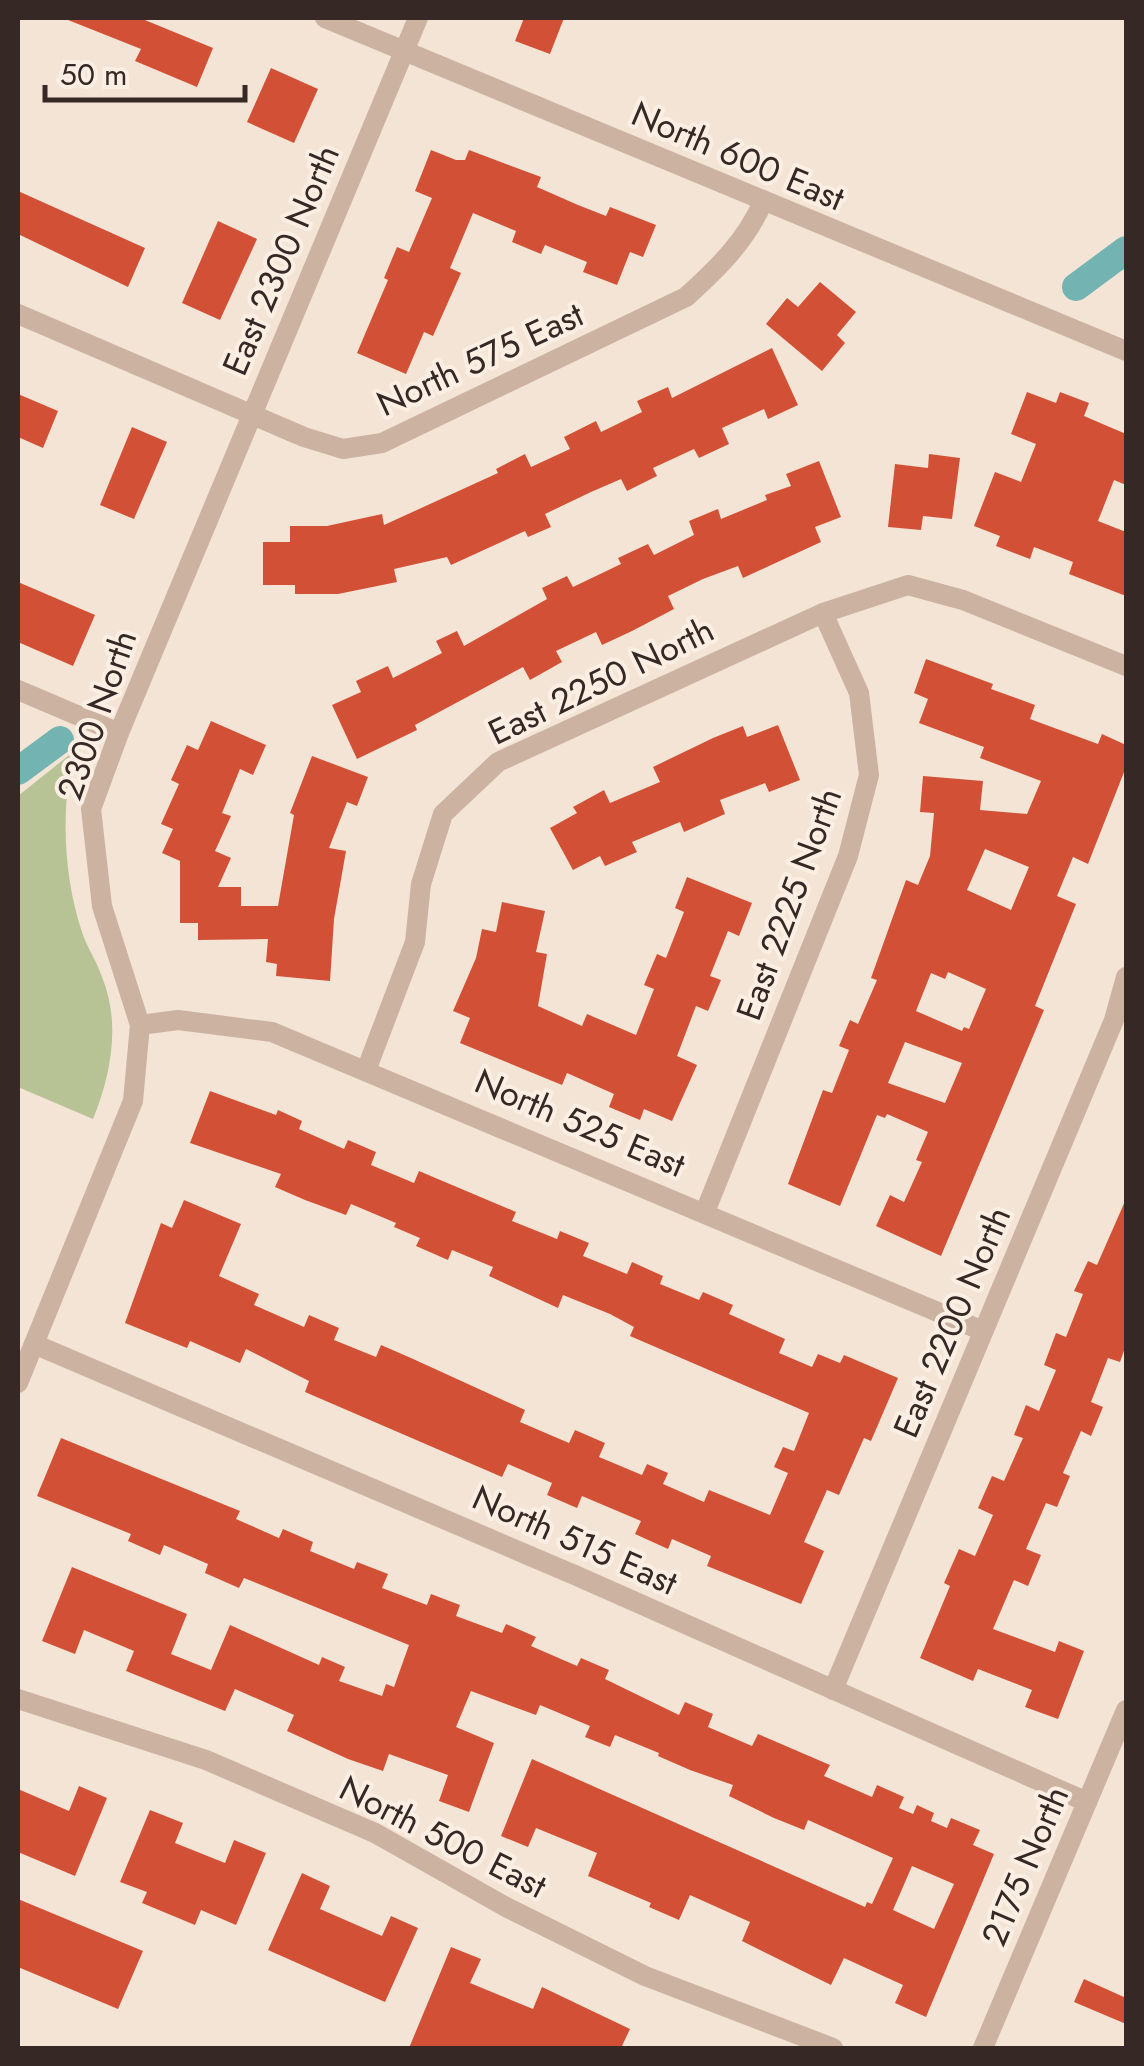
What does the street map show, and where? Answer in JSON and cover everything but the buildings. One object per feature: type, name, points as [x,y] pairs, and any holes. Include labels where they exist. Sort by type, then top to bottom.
[{"type":"street","name":"North 600 East","points":[[325,18],[1126,351]]},
{"type":"street","name":"East 2300 North","points":[[251,417],[418,18]]},
{"type":"street","name":"North 575 East","points":[[18,314],[251,417],[344,449],[382,443],[686,297],[725,262],[752,226],[763,202]]},
{"type":"street","name":"2300 North","points":[[18,1383],[133,1101],[140,1024],[102,906],[91,810],[119,733],[251,417]]},
{"type":"street","points":[[823,613],[908,585],[963,600],[1126,666]]},
{"type":"street","name":"East 2250 North","points":[[367,1068],[415,942],[421,884],[443,814],[498,762],[823,613]]},
{"type":"street","name":"East 2225 North","points":[[705,1212],[848,856],[869,775],[858,692],[823,613]]},
{"type":"street","points":[[18,690],[119,733]]},
{"type":"street","name":"East 2200 North","points":[[833,1690],[1114,1020],[1126,977]]},
{"type":"street","name":"North 525 East","points":[[140,1024],[178,1020],[272,1032],[367,1068],[982,1332]]},
{"type":"street","name":"North 515 East","points":[[34,1344],[1087,1802]]},
{"type":"street","name":"North 500 East","points":[[18,1699],[240,1774],[375,1833],[506,1907],[645,1976],[833,2048]]},
{"type":"street","name":"2175 North","points":[[983,2048],[1126,1710]]},
{"type":"green space","points":[[73,752],[66,820],[71,890],[111,1012],[109,1067],[93,1119],[18,1087],[18,796]]},
{"type":"waterway","points":[[1076,287],[1126,250]]},
{"type":"waterway","points":[[18,771],[60,740]]}]
